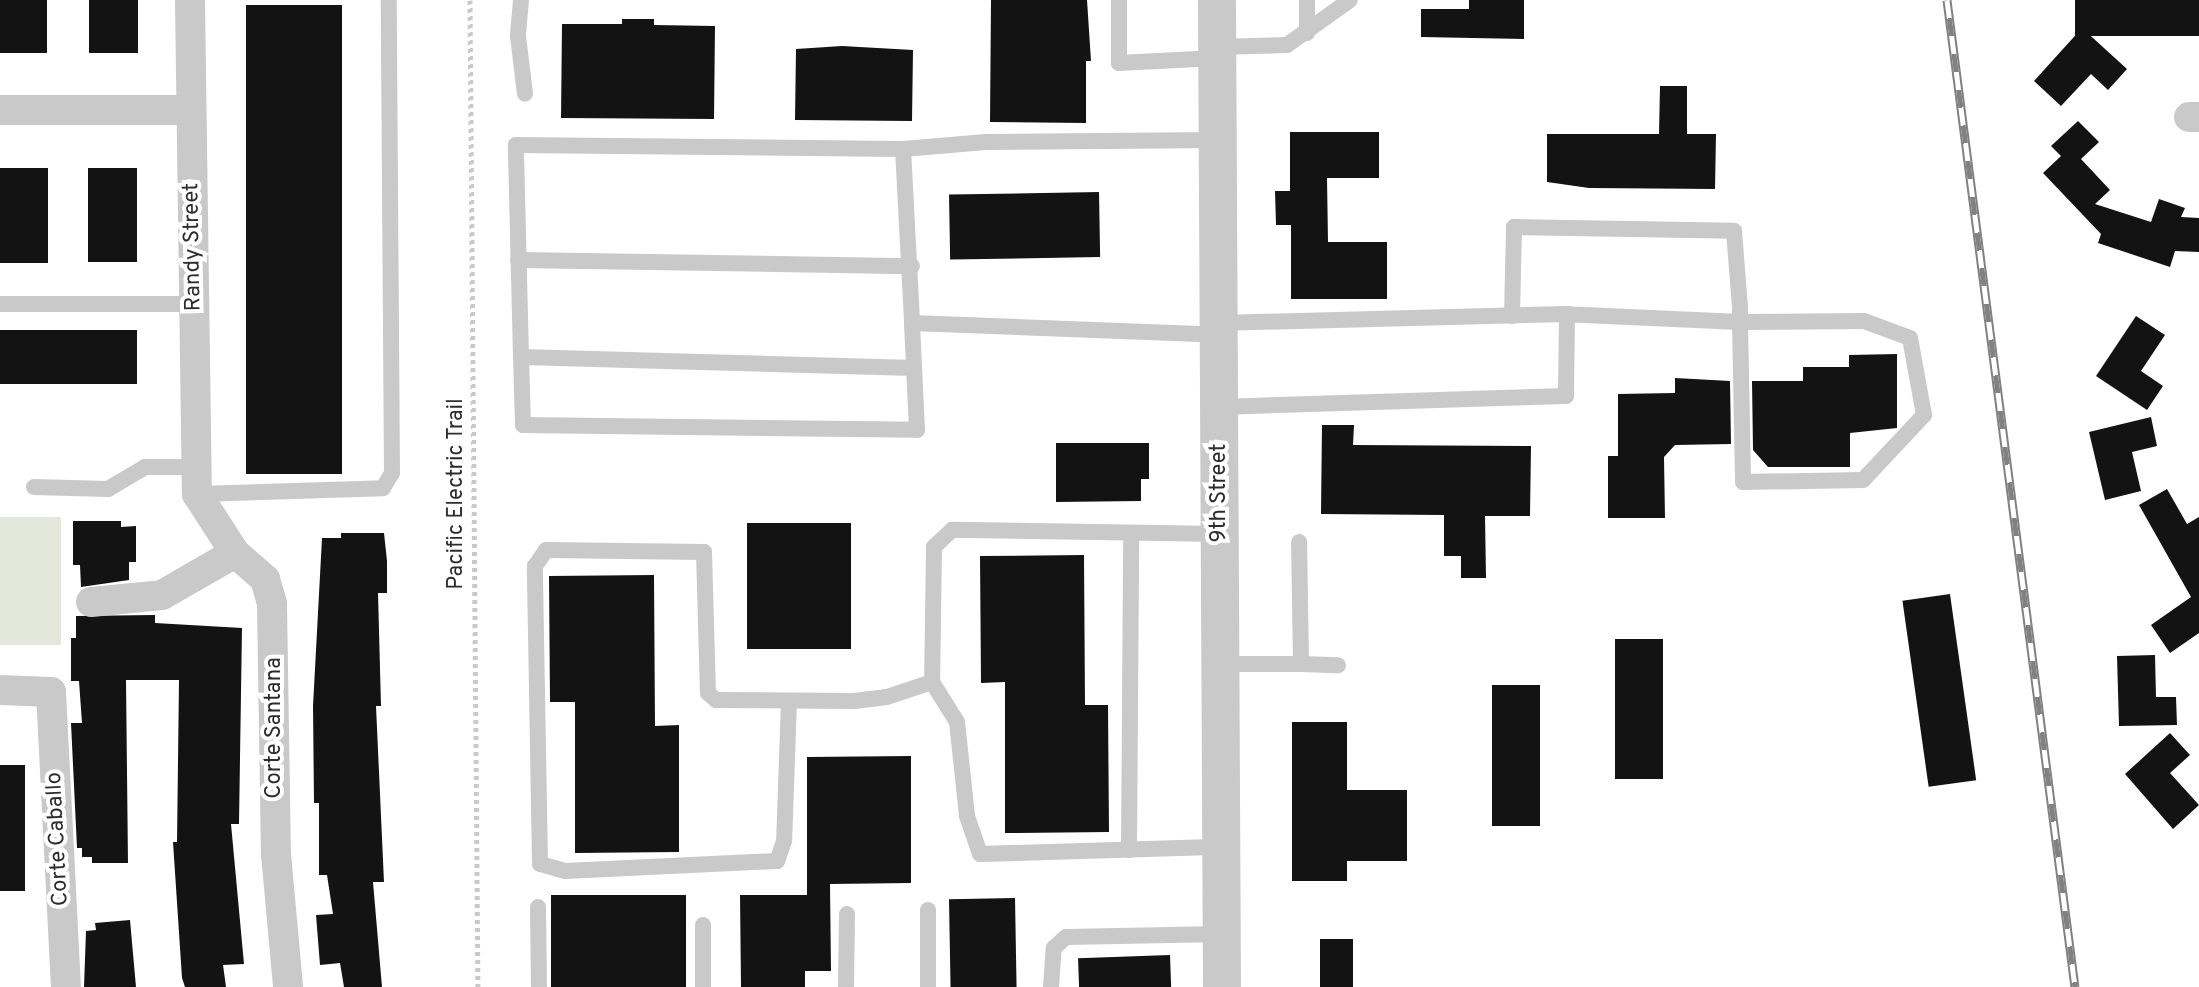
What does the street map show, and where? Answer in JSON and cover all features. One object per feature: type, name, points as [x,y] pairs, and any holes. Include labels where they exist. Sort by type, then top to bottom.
[{"type":"street","name":"Randy Street","points":[[190,0],[193,304],[201,493]]},
{"type":"street","name":"9th Street","points":[[1217,0],[1222,987]]},
{"type":"street","points":[[0,110],[191,110]]},
{"type":"street","name":"Corte Santana","points":[[201,493],[235,553],[265,579],[272,604],[276,854],[288,987]]},
{"type":"street","points":[[91,602],[162,595],[235,553]]},
{"type":"street","name":"Corte Caballo","points":[[0,690],[51,692],[66,987]]},
{"type":"lane","points":[[34,487],[108,489],[145,467],[201,493],[383,488],[392,473],[389,0]]},
{"type":"lane","points":[[521,0],[518,36],[525,94]]},
{"type":"lane","points":[[1119,0],[1119,63],[1287,45],[1350,0]]},
{"type":"lane","points":[[1307,0],[1307,33]]},
{"type":"lane","points":[[903,149],[912,266],[917,430],[523,425],[516,145],[903,149],[986,142],[1218,140]]},
{"type":"lane","points":[[912,323],[1095,333],[1567,314],[1740,322],[1864,321],[1910,338],[1924,415],[1863,480],[1743,482],[1740,322],[1734,231],[1514,227],[1512,316]]},
{"type":"lane","points":[[518,260],[912,266]]},
{"type":"lane","points":[[0,304],[193,304]]},
{"type":"lane","points":[[1219,407],[1566,396],[1567,314]]},
{"type":"lane","points":[[521,357],[914,368]]},
{"type":"lane","points":[[1220,534],[952,530],[940,538],[934,547],[932,682],[957,722],[969,825],[980,854],[1221,847]]},
{"type":"lane","points":[[1129,850],[1131,533]]},
{"type":"lane","points":[[1299,542],[1301,664]]},
{"type":"lane","points":[[789,701],[784,841],[777,861],[565,871],[540,864],[535,566],[546,550],[704,552],[708,693],[716,700],[887,697],[932,682]]},
{"type":"lane","points":[[1220,664],[1338,665]]},
{"type":"lane","points":[[538,907],[539,987]]},
{"type":"lane","points":[[928,910],[928,987]]},
{"type":"lane","points":[[846,987],[847,914]]},
{"type":"lane","points":[[703,925],[703,987]]},
{"type":"lane","points":[[1051,987],[1054,948],[1066,937],[1222,934]]},
{"type":"path","name":"Pacific Electric Trail","points":[[470,0],[478,987]]},
{"type":"shaded area","points":[[0,517],[61,517],[61,645],[0,645]]},
{"type":"building","points":[[0,0],[47,0],[47,53],[0,53]]},
{"type":"building","points":[[89,0],[138,0],[138,53],[89,53]]},
{"type":"building","points":[[991,0],[1087,0],[1091,61],[1086,61],[1086,123],[990,122]]},
{"type":"building","points":[[1469,0],[1524,0],[1524,39],[1421,37],[1421,9],[1469,9]]},
{"type":"building","points":[[2075,0],[2199,0],[2199,36],[2075,36]]},
{"type":"building","points":[[246,5],[342,5],[342,474],[246,474]]},
{"type":"building","points":[[622,19],[654,19],[654,25],[715,26],[714,119],[561,118],[562,24],[622,24]]},
{"type":"building","points":[[2082,28],[2127,69],[2108,90],[2091,74],[2061,106],[2034,81]]},
{"type":"building","points":[[842,46],[913,50],[912,121],[795,120],[796,49]]},
{"type":"building","points":[[1660,86],[1687,86],[1687,134],[1716,134],[1715,189],[1589,188],[1547,182],[1547,134],[1659,134]]},
{"type":"building","points":[[2078,121],[2099,142],[2081,159],[2110,190],[2095,204],[2151,222],[2159,199],[2185,208],[2181,217],[2199,218],[2199,252],[2175,251],[2170,267],[2098,243],[2101,234],[2043,173],[2061,156],[2051,146]]},
{"type":"building","points":[[1290,132],[1379,132],[1379,178],[1327,178],[1328,242],[1387,242],[1387,299],[1291,299],[1291,225],[1276,225],[1275,191],[1290,191]]},
{"type":"building","points":[[0,168],[48,168],[48,263],[0,263]]},
{"type":"building","points":[[88,168],[137,168],[137,262],[88,262]]},
{"type":"building","points":[[1099,192],[1100,257],[950,260],[949,195]]},
{"type":"building","points":[[2136,316],[2165,335],[2141,371],[2163,386],[2147,410],[2096,376]]},
{"type":"building","points":[[0,330],[137,330],[137,384],[0,384]]},
{"type":"building","points":[[1897,354],[1897,428],[1850,433],[1850,467],[1768,467],[1753,450],[1752,381],[1803,381],[1803,367],[1849,367],[1849,355]]},
{"type":"building","points":[[1675,378],[1730,381],[1731,444],[1675,445],[1664,457],[1665,518],[1608,518],[1608,456],[1618,456],[1618,394],[1675,393]]},
{"type":"building","points":[[2151,417],[2157,446],[2132,452],[2141,491],[2105,500],[2089,432]]},
{"type":"building","points":[[1322,425],[1354,425],[1353,445],[1531,446],[1530,516],[1485,516],[1486,578],[1461,578],[1461,556],[1444,556],[1444,515],[1321,514]]},
{"type":"building","points":[[1056,443],[1149,443],[1149,479],[1141,479],[1141,501],[1056,502]]},
{"type":"building","points":[[2167,489],[2187,524],[2199,517],[2199,633],[2170,653],[2151,625],[2191,597],[2139,505]]},
{"type":"building","points":[[73,521],[121,521],[121,527],[136,526],[136,562],[129,562],[129,580],[81,587],[80,565],[73,565]]},
{"type":"building","points":[[747,523],[851,523],[851,649],[747,649]]},
{"type":"building","points":[[341,533],[384,533],[387,561],[387,593],[378,593],[381,706],[376,706],[384,882],[373,882],[382,987],[344,987],[340,963],[320,965],[316,915],[333,914],[327,875],[319,875],[319,803],[314,803],[313,706],[322,538],[341,538]]},
{"type":"building","points":[[1084,555],[1085,705],[1108,705],[1109,832],[1005,833],[1005,682],[981,683],[980,556]]},
{"type":"building","points":[[654,575],[655,726],[679,725],[679,852],[575,853],[575,702],[550,702],[549,576]]},
{"type":"building","points":[[1950,594],[1976,780],[1929,787],[1902,601]]},
{"type":"building","points":[[155,615],[155,623],[242,628],[239,824],[231,824],[244,964],[223,965],[226,987],[185,987],[182,978],[173,842],[177,842],[179,680],[126,680],[128,863],[92,863],[92,857],[82,857],[82,848],[77,848],[71,723],[82,723],[79,681],[71,681],[71,638],[76,638],[76,616]]},
{"type":"building","points":[[1615,639],[1663,639],[1663,779],[1615,779]]},
{"type":"building","points":[[2155,655],[2156,697],[2176,697],[2177,725],[2119,726],[2117,656]]},
{"type":"building","points":[[1492,685],[1540,685],[1540,826],[1492,826]]},
{"type":"building","points":[[1292,722],[1347,722],[1347,790],[1407,790],[1407,861],[1347,861],[1347,881],[1292,881]]},
{"type":"building","points":[[2170,733],[2190,755],[2170,773],[2199,805],[2173,829],[2125,774]]},
{"type":"building","points":[[911,756],[911,883],[830,884],[831,971],[805,971],[805,987],[741,987],[740,895],[807,895],[807,757]]},
{"type":"building","points":[[0,765],[25,765],[25,891],[0,891]]},
{"type":"building","points":[[551,895],[686,895],[686,987],[551,987]]},
{"type":"building","points":[[1015,898],[1017,987],[951,987],[949,899]]},
{"type":"building","points":[[130,920],[136,987],[84,987],[86,931],[96,930],[95,923]]},
{"type":"building","points":[[1320,939],[1353,939],[1353,987],[1320,987]]},
{"type":"building","points":[[1170,955],[1171,987],[1079,987],[1078,958]]},
{"type":"railway","points":[[1947,0],[2075,987]]}]
